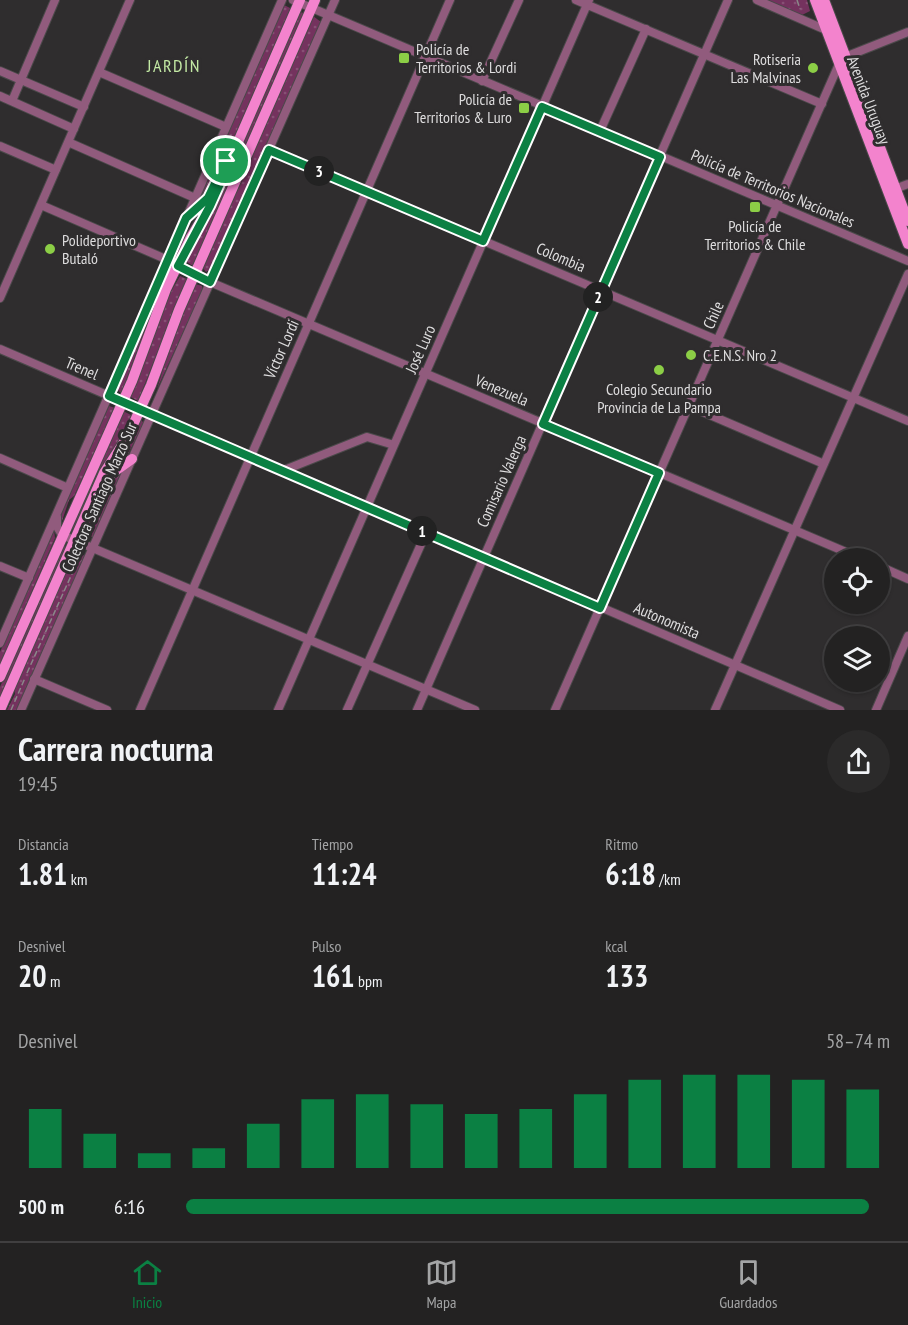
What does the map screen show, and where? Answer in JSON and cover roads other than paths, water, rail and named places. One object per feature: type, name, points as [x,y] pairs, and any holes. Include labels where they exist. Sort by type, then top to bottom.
[{"type":"main road","name":"Avenida Uruguay","points":[[815,0],[826,30],[842,60]]},
{"type":"main road","name":"Avenida Uruguay","points":[[824,0],[842,60],[892,190],[908,244]]},
{"type":"main road","points":[[0,677],[123,402],[173,263],[210,206],[297,1]]},
{"type":"main road","points":[[0,710],[104,473],[128,436],[140,410],[195,275],[313,4]]},
{"type":"main road","points":[[186,218],[208,198],[225,163],[235,150]]},
{"type":"main road","name":"Avenida Uruguay","points":[[892,190],[908,221]]},
{"type":"main road","points":[[80,528],[91,515],[110,476],[132,459]]},
{"type":"street","points":[[12,101],[55,0]]},
{"type":"street","name":"Colectora Santiago Marzo Sur","points":[[0,643],[109,396],[173,263],[186,218],[282,0]]},
{"type":"street","name":"Colectora Santiago Marzo Sur","points":[[21,710],[335,0]]},
{"type":"street","name":"Víctor Lordi","points":[[140,710],[450,0]]},
{"type":"street","points":[[482,81],[519,0]]},
{"type":"street","points":[[576,0],[588,2],[646,30],[822,104]]},
{"type":"street","name":"Comisario Valerga","points":[[417,710],[728,0]]},
{"type":"street","points":[[757,0],[826,30]]},
{"type":"street","points":[[0,298],[3,283],[84,107],[127,1]]},
{"type":"street","name":"Policía de Territorios Nacionales","points":[[297,1],[313,4],[328,16],[908,261]]},
{"type":"street","name":"José Luro","points":[[278,710],[588,2]]},
{"type":"street","points":[[600,131],[646,30]]},
{"type":"street","points":[[842,60],[908,32]]},
{"type":"street","name":"Chile","points":[[555,710],[842,60]]},
{"type":"street","points":[[0,71],[84,107]]},
{"type":"street","points":[[99,72],[226,127]]},
{"type":"street","points":[[0,96],[74,129]]},
{"type":"street","points":[[68,142],[195,198]]},
{"type":"street","points":[[0,146],[56,170]]},
{"type":"street","name":"Colombia","points":[[269,150],[908,421]]},
{"type":"street","points":[[892,190],[908,184]]},
{"type":"street","name":"Venezuela","points":[[40,205],[173,263],[210,282],[836,548]]},
{"type":"street","points":[[715,710],[908,274]]},
{"type":"street","name":"Trenel","points":[[0,349],[151,415]]},
{"type":"street","points":[[689,406],[824,464]]},
{"type":"street","name":"Autonomista","points":[[151,415],[840,710]]},
{"type":"street","points":[[282,471],[367,437],[394,445]]},
{"type":"street","points":[[0,458],[68,488]]},
{"type":"street","points":[[57,513],[57,527],[62,535],[475,710]]},
{"type":"street","points":[[347,710],[426,533]]},
{"type":"street","points":[[0,566],[28,578]]},
{"type":"street","points":[[890,571],[908,579]]},
{"type":"street","points":[[876,710],[908,636]]},
{"type":"street","points":[[34,679],[106,710]]},
{"type":"place","name":"Policía de Territorios & Lordi","points":[[404,58]]},
{"type":"place","name":"Rotiseria Las Malvinas","points":[[813,68]]},
{"type":"place","name":"Policía de Territorios & Luro","points":[[524,108]]},
{"type":"place","name":"Policía de Territorios & Chile","points":[[755,207]]},
{"type":"place","name":"Polideportivo Butaló","points":[[50,249]]},
{"type":"place","name":"C.E.N.S. Nro 2","points":[[691,355]]},
{"type":"place","name":"Colegio Secundario Provincia de La Pampa","points":[[659,370]]},
{"type":"district","name":"JARDÍN","points":[[174,65]]}]
